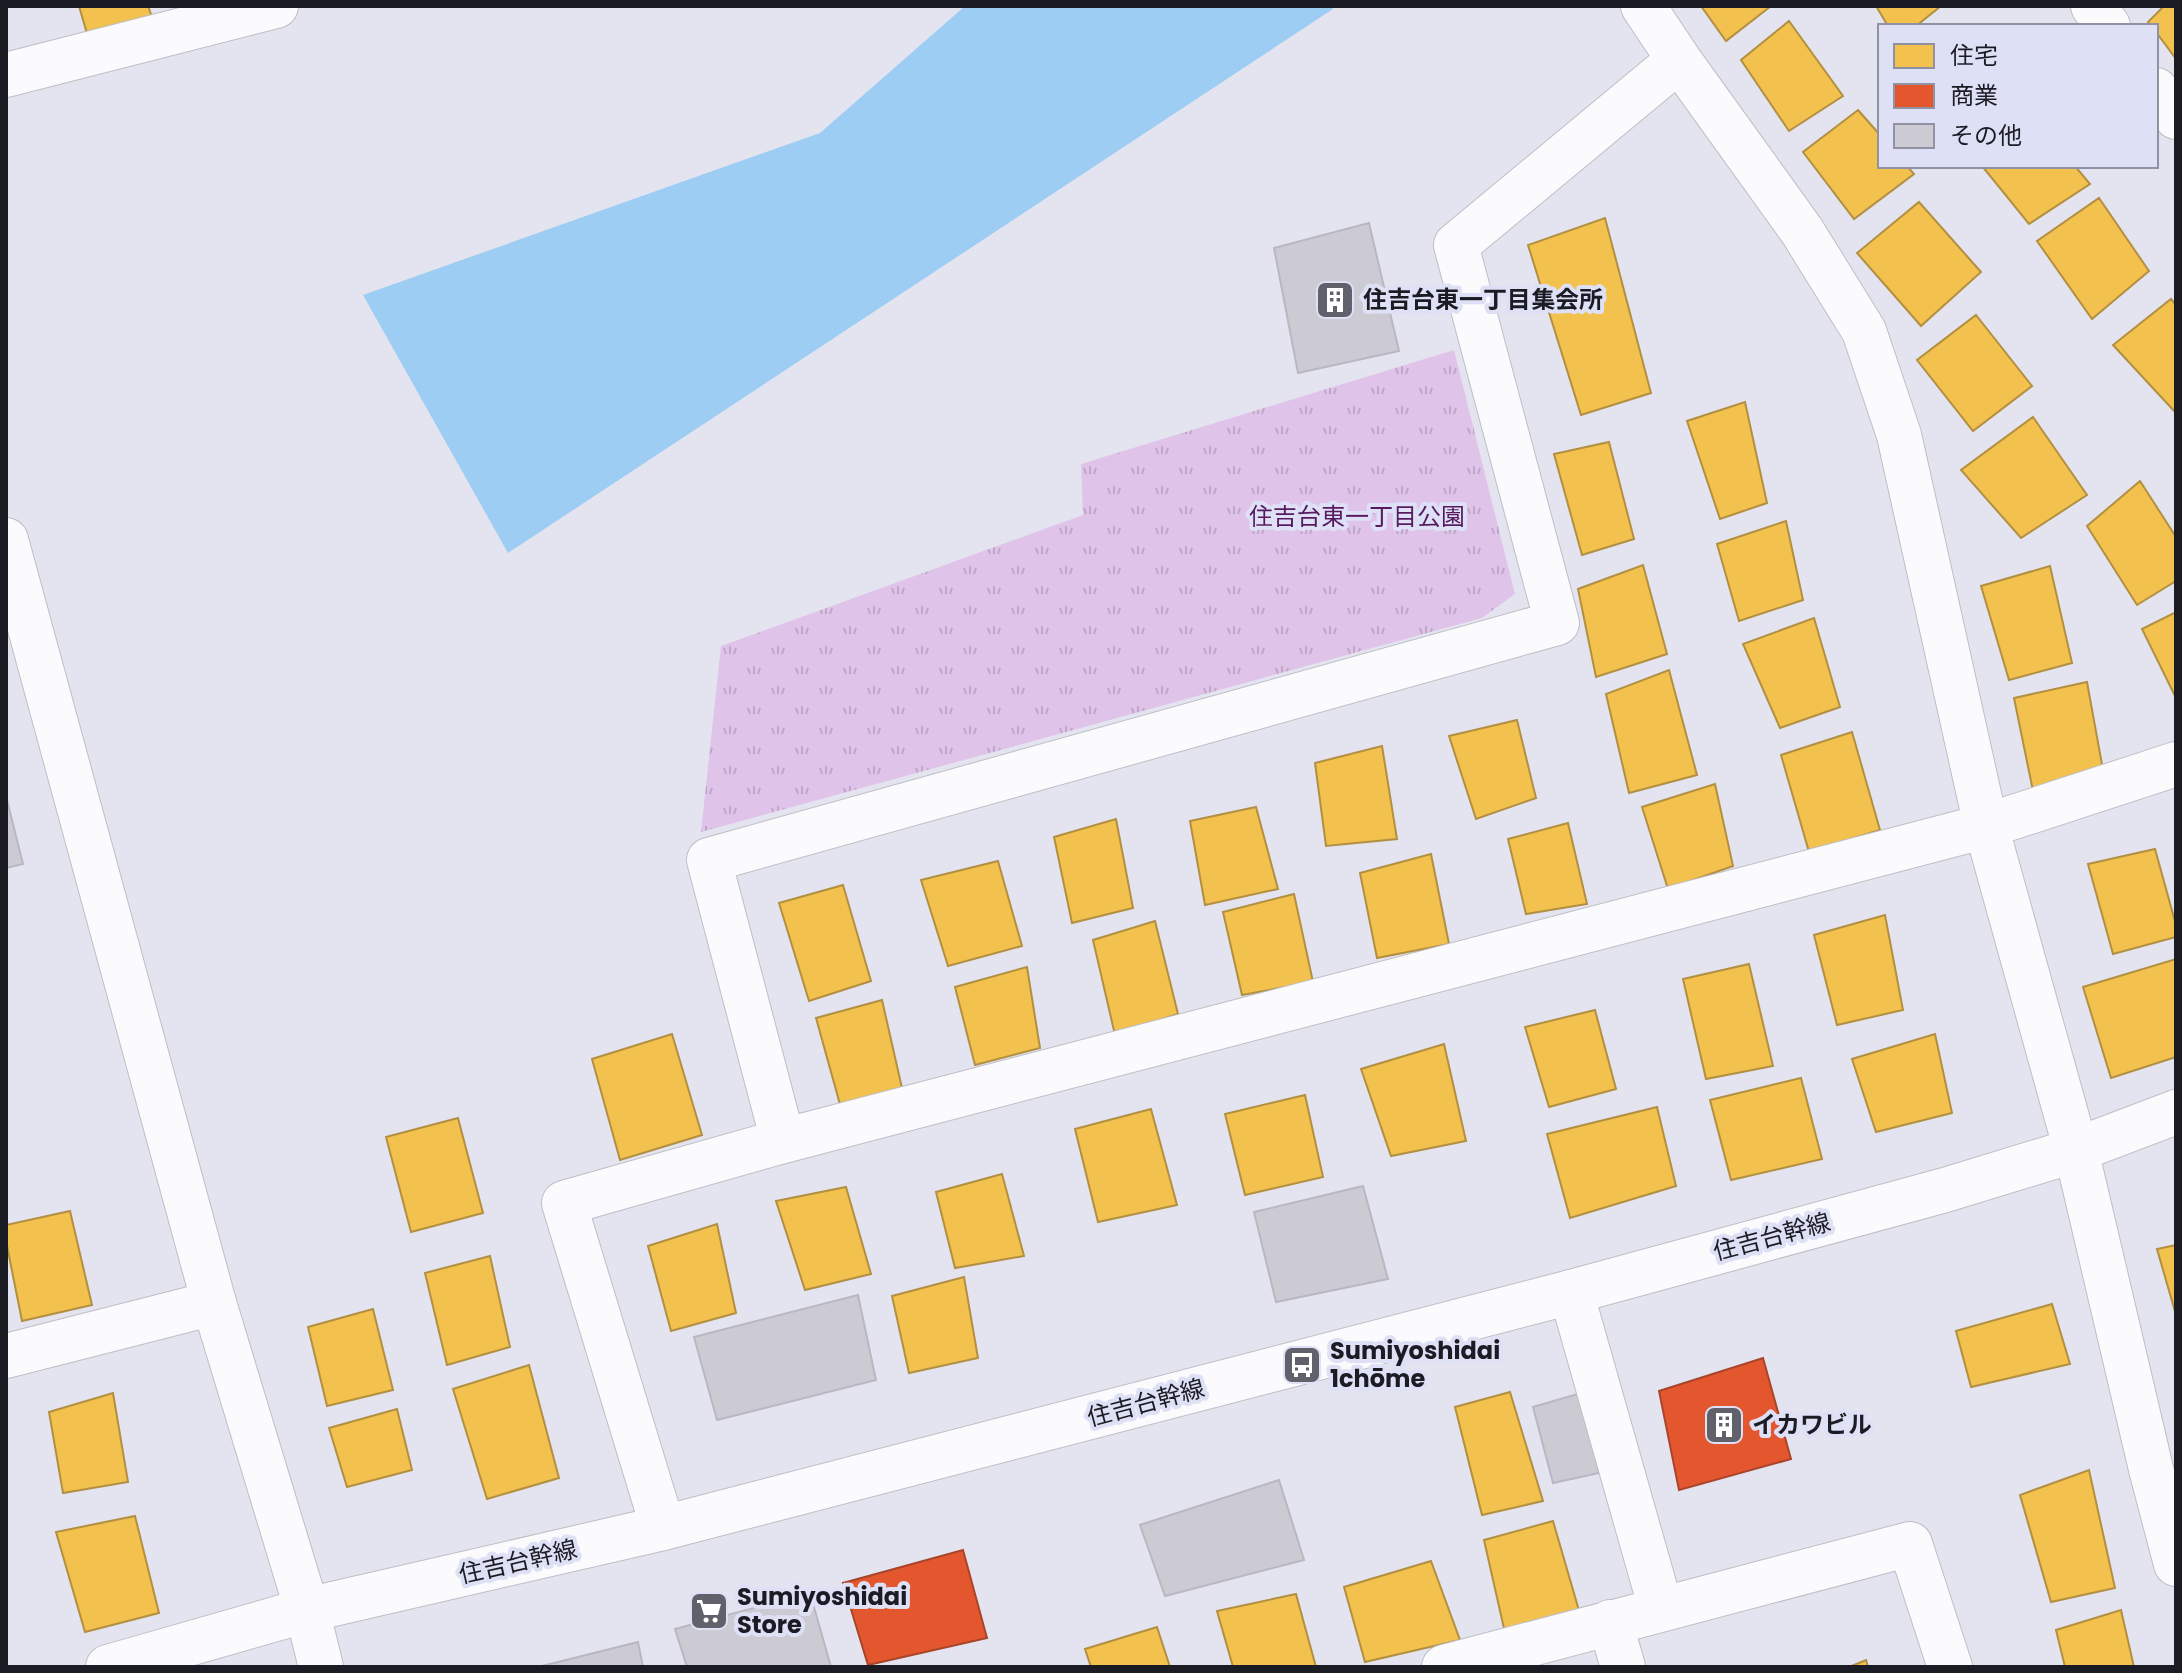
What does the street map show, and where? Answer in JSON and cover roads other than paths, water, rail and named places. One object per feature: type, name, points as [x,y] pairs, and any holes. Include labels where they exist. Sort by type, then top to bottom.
[{"type":"street","points":[[1643,6],[1802,231],[1864,331],[1899,435],[1986,826],[2164,1466],[2176,1564]]},
{"type":"street","points":[[2093,6],[2106,24]]},
{"type":"street","points":[[6,75],[261,8]]},
{"type":"street","points":[[783,1141],[709,860],[1557,623],[1456,245],[1679,60]]},
{"type":"street","points":[[2158,93],[2176,117]]},
{"type":"street","points":[[6,540],[214,1303],[307,1610],[321,1667]]},
{"type":"street","points":[[663,1528],[564,1203],[783,1141],[1986,826],[2176,764]]},
{"type":"street","name":"住吉台幹線","points":[[108,1667],[307,1610],[663,1528],[1571,1292],[1945,1190],[2076,1150],[2176,1112]]},
{"type":"street","points":[[1571,1292],[1661,1609]]},
{"type":"street","points":[[6,1356],[214,1303]]},
{"type":"street","points":[[1444,1667],[1910,1544],[1950,1667]]},
{"type":"street","points":[[1610,1622],[1623,1667]]},
{"type":"water","points":[[965,6],[1331,6],[1333,9],[508,553],[363,295],[820,133]]},
{"type":"place","name":"住吉台東一丁目集会所","points":[[1335,300]]},
{"type":"place","name":"Sumiyoshidai 1chōme","points":[[1302,1365]]},
{"type":"place","name":"イカワビル","points":[[1724,1425]]},
{"type":"place","name":"Sumiyoshidai Store","points":[[709,1611]]},
{"type":"park label","name":"住吉台東一丁目公園","points":[[1357,517]]}]
